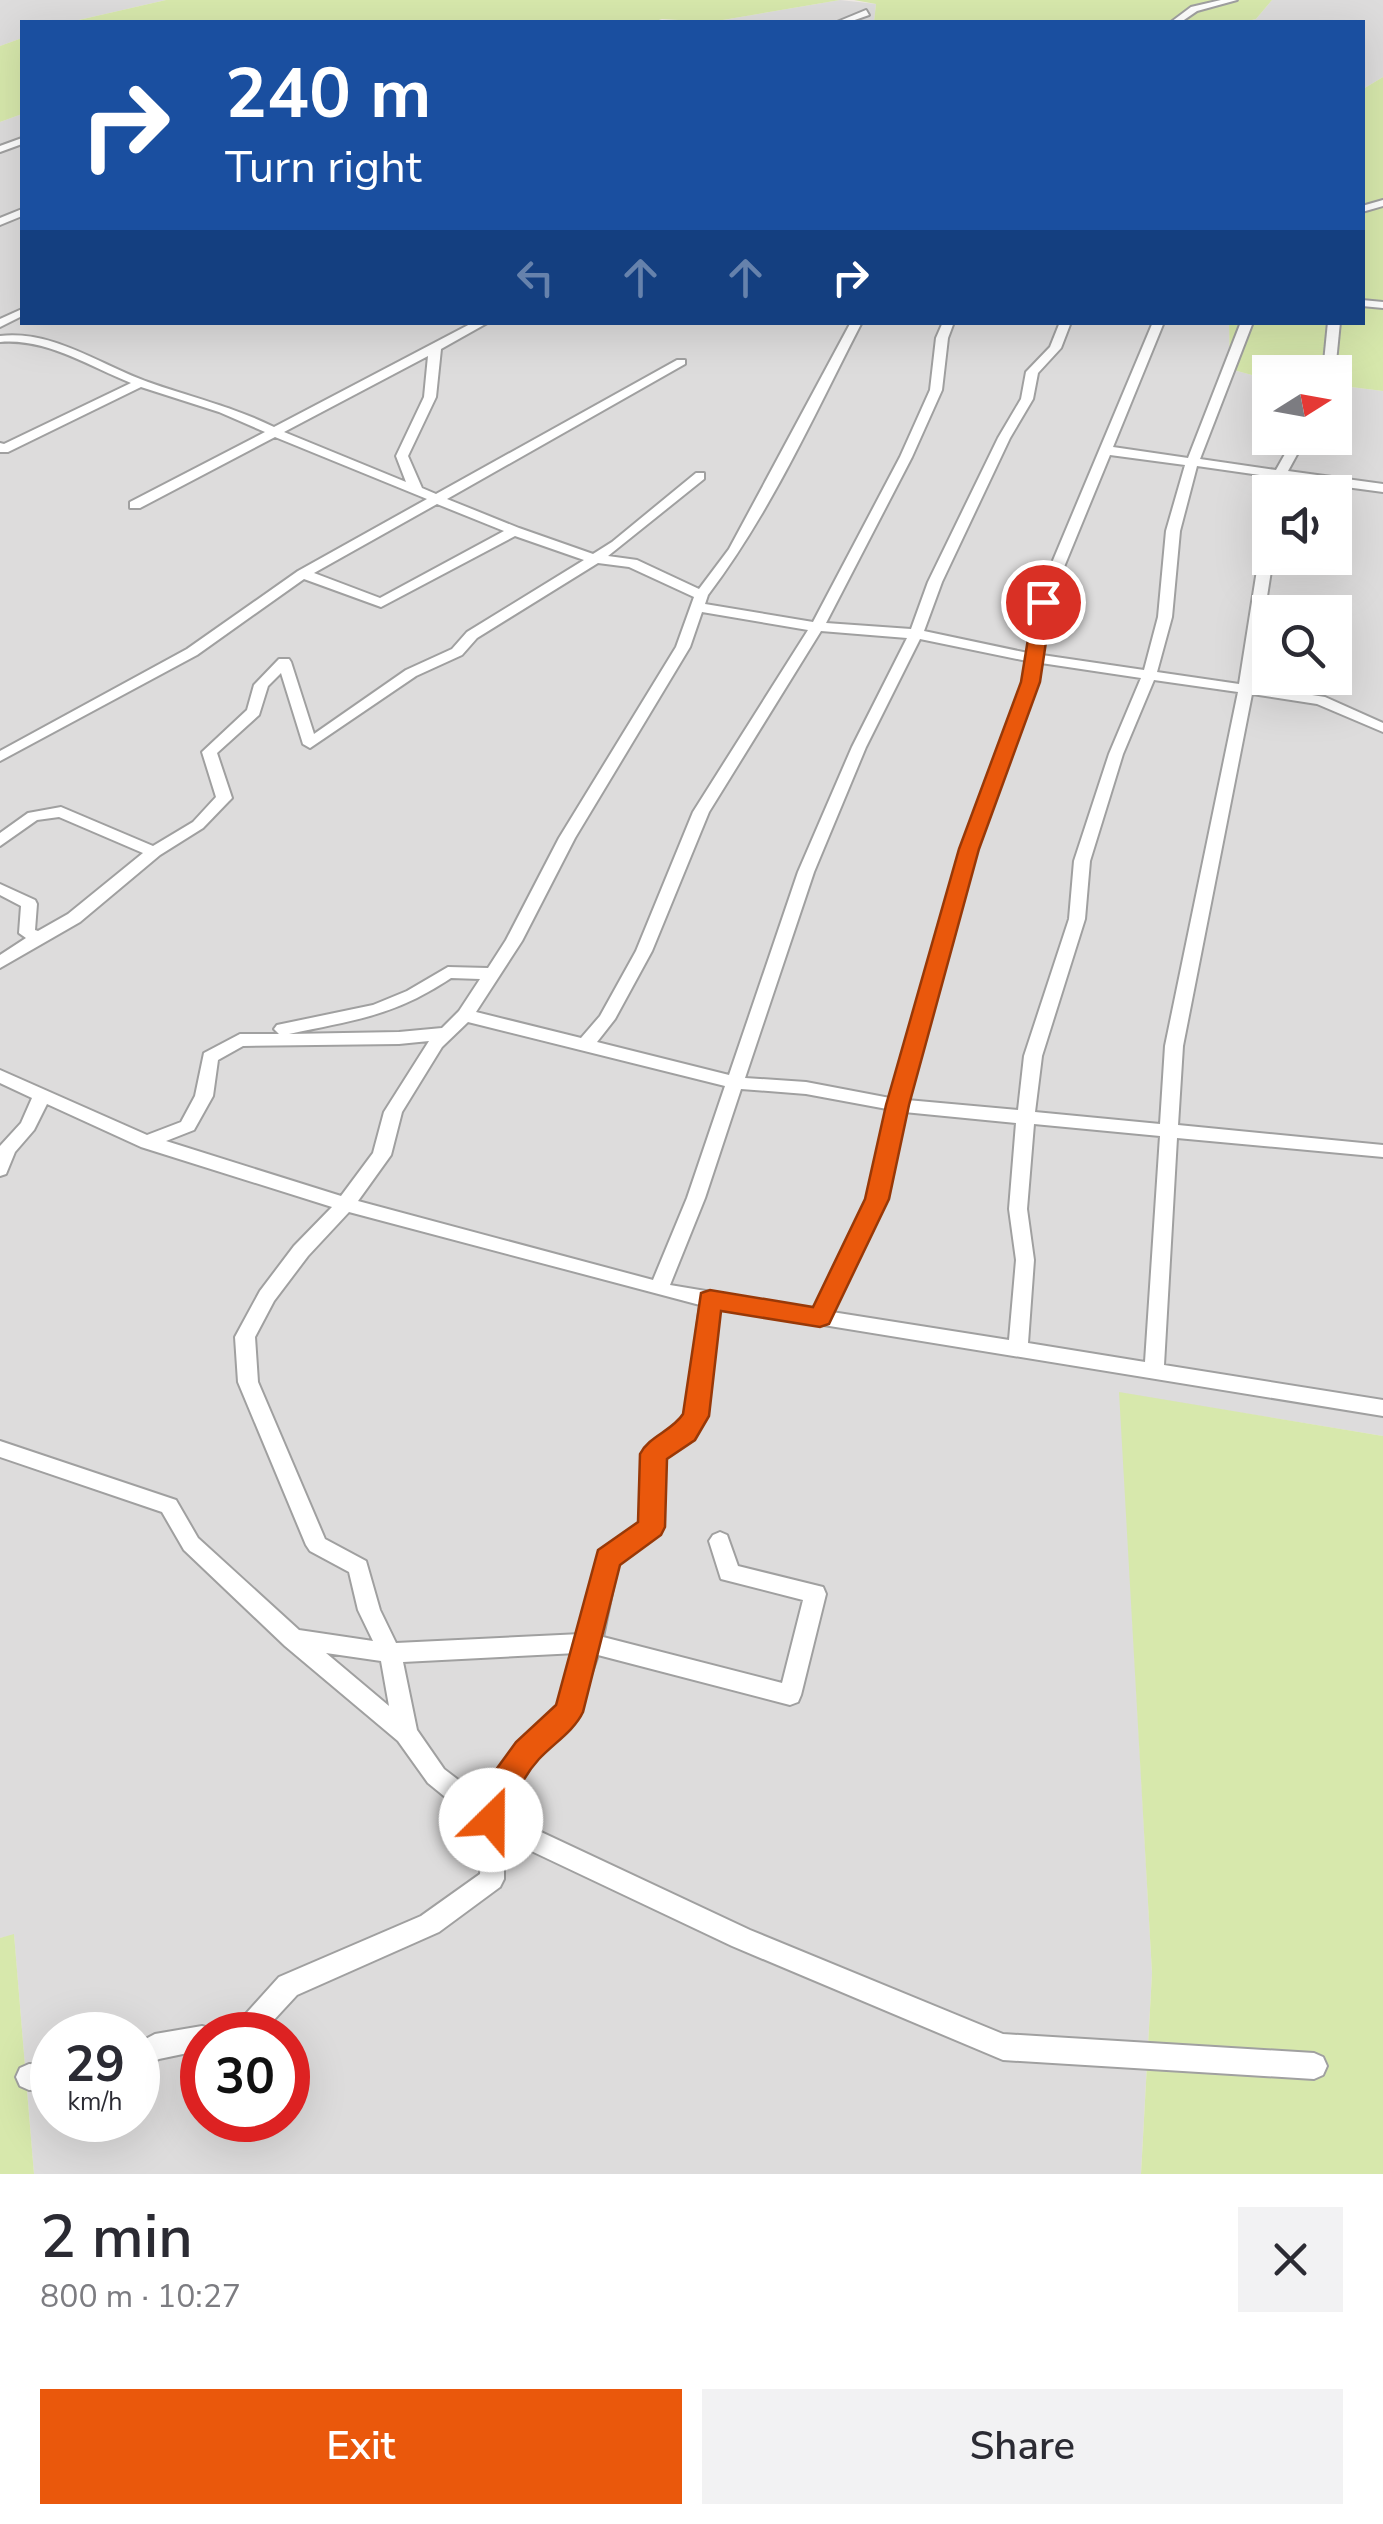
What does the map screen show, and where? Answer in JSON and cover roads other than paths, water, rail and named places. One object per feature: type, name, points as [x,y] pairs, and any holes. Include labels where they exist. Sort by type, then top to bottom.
[{"type":"street","points":[[1179,20],[1194,9],[1234,0]]},
{"type":"street","points":[[847,20],[866,13]]},
{"type":"street","points":[[135,505],[478,325]]},
{"type":"street","points":[[406,1734],[390,1653],[369,1610],[358,1567],[317,1545],[248,1382],[245,1337],[267,1296],[382,1155],[394,1112],[436,1043],[465,1015],[514,941],[567,838],[683,647],[699,601],[735,550],[855,325]]},
{"type":"street","points":[[584,1046],[607,1019],[644,951],[701,812],[817,627],[906,456],[936,390],[942,338],[948,325]]},
{"type":"street","points":[[659,1288],[736,1082],[806,872],[859,747],[916,634],[936,582],[1004,438],[1027,399],[1032,372],[1056,348],[1065,325]]},
{"type":"street","points":[[820,1318],[877,1199],[898,1105],[969,849],[1030,682],[1043,602],[1158,325]]},
{"type":"street","points":[[1018,1350],[1025,1260],[1018,1209],[1020,1162],[1033,1056],[1077,919],[1082,861],[1116,754],[1149,676],[1165,617],[1173,532],[1192,463],[1246,325]]},
{"type":"street","points":[[1331,355],[1334,325]]},
{"type":"street","points":[[0,339],[49,344],[140,384],[234,411],[272,431],[514,531],[592,558],[632,563],[699,601],[817,627],[916,634],[1034,658],[1320,700],[1383,728]]},
{"type":"street","points":[[416,490],[402,456],[430,397],[434,349]]},
{"type":"street","points":[[0,757],[192,652],[303,574],[681,362]]},
{"type":"street","points":[[0,447],[140,384]]},
{"type":"street","points":[[1104,450],[1383,488]]},
{"type":"street","points":[[1282,473],[1291,455]]},
{"type":"street","points":[[0,964],[74,918],[154,852],[198,824],[224,798],[209,752],[254,712],[261,685],[284,662],[310,744],[410,674],[457,652],[472,635],[616,545],[700,476]]},
{"type":"street","points":[[303,574],[381,602],[514,531]]},
{"type":"street","points":[[1154,1372],[1174,1046],[1186,970],[1246,688],[1263,575]]},
{"type":"street","points":[[0,841],[33,816],[61,812],[154,852]]},
{"type":"street","points":[[0,889],[28,904],[27,933],[40,937]]},
{"type":"street","points":[[146,1142],[188,1126],[204,1096],[210,1056],[252,1033],[377,1010],[413,995],[448,972],[492,974]]},
{"type":"street","points":[[465,1015],[736,1082],[806,1088],[898,1105],[1383,1151]]},
{"type":"street","points":[[240,1040],[399,1038],[446,1033]]},
{"type":"street","points":[[0,1076],[146,1142],[345,1204],[659,1288],[710,1300],[1383,1408]]},
{"type":"street","points":[[0,1169],[7,1150],[28,1126],[42,1095]]},
{"type":"street","points":[[264,2012],[288,1986],[430,1924],[492,1880],[491,1820],[498,1792],[526,1752],[569,1712],[590,1643],[608,1558],[652,1527],[654,1454],[685,1433],[696,1416],[710,1300]]},
{"type":"street","points":[[0,1450],[170,1506],[191,1544],[406,1734],[436,1776],[491,1820],[741,1938],[1003,2046],[1314,2066]]},
{"type":"street","points":[[293,1638],[390,1653],[590,1643],[790,1694],[815,1594],[729,1574],[720,1540]]}]
